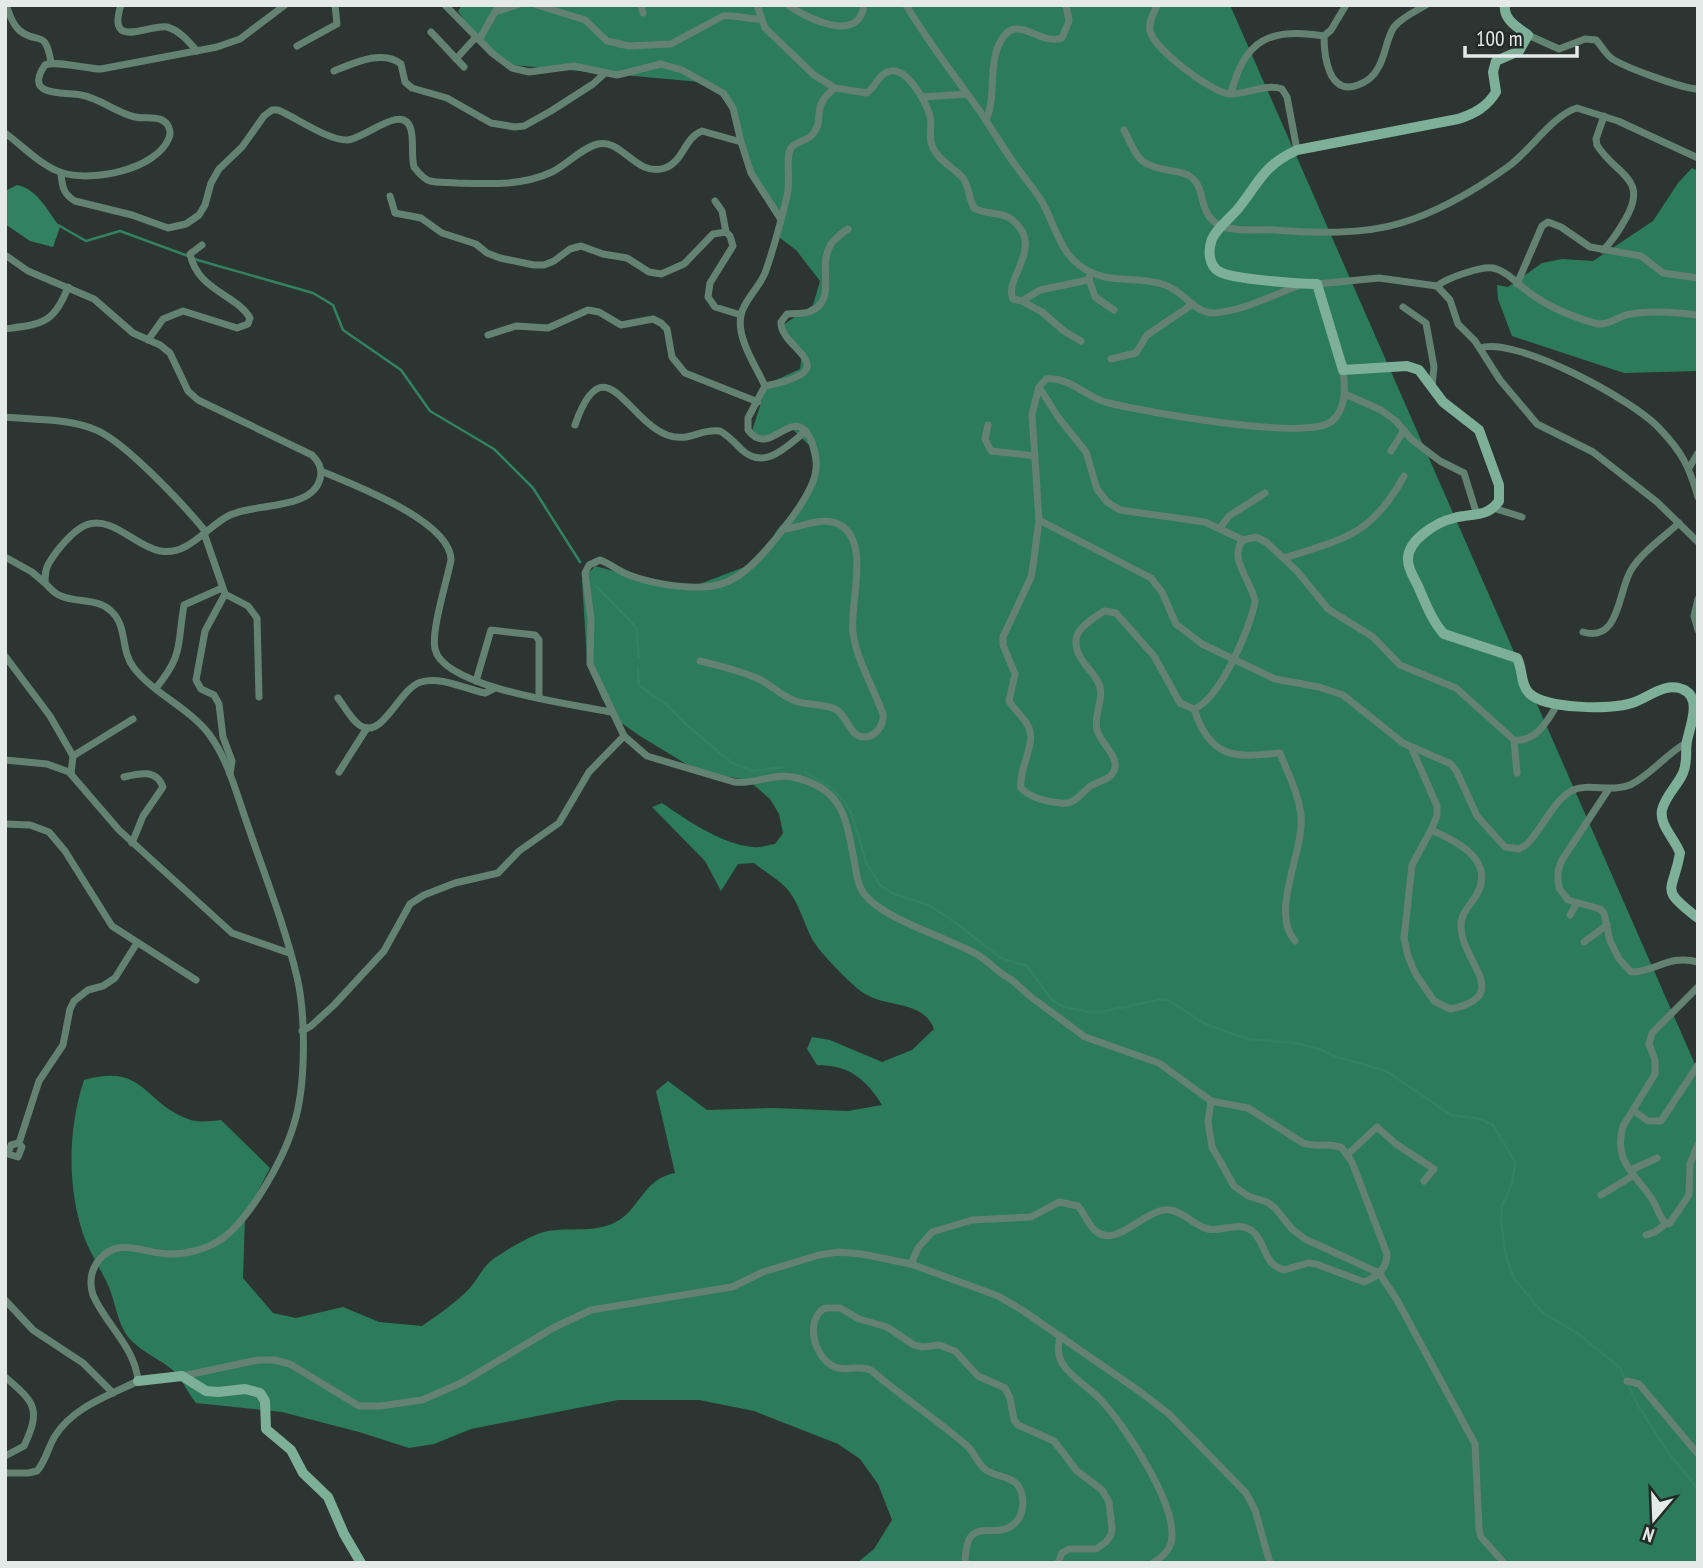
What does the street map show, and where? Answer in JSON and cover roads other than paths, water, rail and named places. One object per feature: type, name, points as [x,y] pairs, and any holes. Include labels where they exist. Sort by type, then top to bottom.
[{"type":"street","points":[[6,5],[16,27],[23,33],[44,40],[48,45],[51,62]]},
{"type":"street","points":[[121,5],[117,19],[122,30],[137,33],[167,27],[187,39],[197,51]]},
{"type":"street","points":[[5,134],[61,173],[94,176],[131,169],[160,149],[169,138],[170,131],[164,121],[130,116],[81,95],[46,91],[41,86],[42,69],[51,62],[101,69],[217,47],[240,39],[285,5]]},
{"type":"street","points":[[297,46],[337,24],[335,5]]},
{"type":"street","points":[[445,5],[504,64],[519,70],[529,72],[574,66],[604,74],[629,74],[661,64],[682,70],[723,93],[729,100],[757,185],[780,218]]},
{"type":"street","points":[[456,59],[477,39],[497,9],[517,5]]},
{"type":"street","points":[[537,5],[586,20],[607,41],[629,46],[671,44],[723,16],[761,19]]},
{"type":"street","points":[[757,5],[765,28],[802,65],[835,88],[867,93],[887,72],[898,72],[923,97],[931,121],[931,145],[936,155],[964,180],[974,208],[1010,218],[1023,233],[1024,254],[1010,295],[1016,301],[1022,301],[1042,312],[1063,331],[1081,341]]},
{"type":"street","points":[[788,5],[820,21],[843,27],[855,22],[864,10],[864,5]]},
{"type":"street","points":[[906,5],[938,55],[1040,198],[1067,254],[1090,276],[1096,297],[1114,310]]},
{"type":"street","points":[[986,120],[991,103],[994,58],[1003,38],[1012,30],[1025,29],[1044,39],[1062,38],[1069,21],[1066,5]]},
{"type":"street","points":[[1157,5],[1150,26],[1154,39],[1184,67],[1214,88],[1231,94],[1273,87],[1282,89],[1287,97],[1297,150]]},
{"type":"street","points":[[1231,94],[1245,56],[1258,43],[1299,32],[1324,36],[1331,30],[1346,5]]},
{"type":"street","points":[[1324,36],[1331,75],[1340,85],[1354,87],[1366,81],[1377,70],[1395,26],[1426,5]]},
{"type":"street","points":[[1505,5],[1504,12],[1508,18],[1528,35],[1559,49],[1585,38],[1596,40],[1611,57],[1625,65],[1682,86],[1698,89]]},
{"type":"street","points":[[431,32],[464,67]]},
{"type":"street","points":[[1528,35],[1519,51],[1496,61],[1493,72],[1496,92],[1474,113],[1445,122],[1297,150],[1270,165],[1214,234],[1210,251],[1211,263],[1220,272],[1303,284],[1379,278],[1437,286],[1450,300],[1458,324],[1480,348],[1500,380],[1537,424],[1587,448],[1657,502],[1698,542]]},
{"type":"street","points":[[334,71],[374,59],[395,59],[401,64],[405,82],[412,88],[447,98],[491,123],[515,127],[524,126],[551,111],[604,74]]},
{"type":"street","points":[[765,386],[748,352],[741,315],[764,275],[788,192],[790,150],[815,132],[819,106],[835,88]]},
{"type":"street","points":[[923,97],[967,94]]},
{"type":"street","points":[[1124,130],[1138,156],[1148,166],[1190,175],[1197,182],[1202,204],[1210,218],[1222,226],[1306,231],[1374,228],[1400,223],[1441,206],[1510,165],[1570,110],[1577,108],[1604,116],[1698,158]]},
{"type":"street","points":[[61,173],[63,188],[67,196],[75,201],[132,215],[168,228],[186,224],[200,215],[219,169],[242,147],[264,116],[272,110],[278,110],[344,141],[356,139],[387,120],[403,119],[409,123],[412,132],[414,167],[429,181],[450,183],[515,183],[531,180],[553,172],[597,144],[611,146],[637,164],[658,170],[672,165],[691,137],[702,131],[741,142]]},
{"type":"street","points":[[1603,250],[1632,206],[1635,192],[1627,178],[1597,145],[1598,131],[1604,116]]},
{"type":"street","points":[[390,196],[393,210],[397,214],[426,220],[442,233],[476,244],[491,255],[534,265],[550,263],[570,249],[581,246],[603,254],[627,258],[649,272],[661,274],[684,264],[713,233],[726,232]]},
{"type":"street","points":[[715,201],[722,211],[726,232],[733,246],[710,283],[708,297],[715,307],[741,315]]},
{"type":"street","points":[[1517,284],[1542,226],[1546,223],[1557,225],[1590,247],[1641,256],[1663,273],[1698,278]]},
{"type":"street","points":[[765,386],[796,377],[806,369],[803,355],[781,331],[781,322],[787,314],[811,311],[822,302],[827,290],[824,270],[830,244],[848,229]]},
{"type":"street","points":[[148,340],[163,318],[183,311],[237,328],[248,324],[250,318],[247,312],[218,293],[192,265],[190,254],[202,245]]},
{"type":"street","points":[[5,255],[27,271],[94,299],[133,333],[160,345],[170,354],[188,391],[198,400],[299,447],[319,462],[321,471],[317,487],[307,497],[237,512],[180,549],[161,552],[101,523],[84,525],[48,564],[45,583]]},
{"type":"street","points":[[1437,286],[1448,279],[1490,268],[1503,272],[1539,299],[1598,324],[1608,323],[1623,315],[1640,313],[1698,315]]},
{"type":"street","points":[[1022,301],[1041,290],[1090,276],[1164,284],[1178,291],[1204,312],[1229,310],[1303,284]]},
{"type":"street","points":[[1295,941],[1289,931],[1286,906],[1301,824],[1299,804],[1280,753],[1242,757],[1223,750],[1212,742],[1195,709],[1180,703],[1154,656],[1123,618],[1116,613],[1104,611],[1080,629],[1076,641],[1080,657],[1101,691],[1097,732],[1115,761],[1113,774],[1089,786],[1071,803],[1065,804],[1031,795],[1021,788],[1021,775],[1031,733],[1009,701],[1015,674],[1003,645],[1003,637],[1031,577],[1039,520],[1032,414],[1039,387],[1046,379],[1073,385],[1103,401],[1273,429],[1322,426],[1331,422],[1338,414],[1345,394],[1343,370],[1317,284]]},
{"type":"street","points":[[5,329],[50,319],[62,302],[68,287]]},
{"type":"street","points":[[1111,359],[1136,353],[1147,335],[1192,304]]},
{"type":"street","points":[[1403,307],[1426,323],[1434,367],[1432,385]]},
{"type":"street","points":[[488,335],[516,326],[548,328],[588,310],[599,312],[621,324],[653,320],[662,323],[667,329],[672,357],[685,373],[758,402]]},
{"type":"street","points":[[1480,348],[1497,346],[1530,355],[1566,370],[1626,402],[1657,425],[1682,455],[1698,498]]},
{"type":"street","points":[[1343,370],[1414,367],[1432,385],[1443,402],[1473,425],[1482,436],[1500,491],[1499,501],[1485,513],[1454,518],[1427,531],[1411,548],[1408,561],[1437,625],[1444,634],[1517,658],[1527,692],[1541,701],[1557,705],[1624,705],[1668,688],[1683,689],[1689,693],[1694,704],[1686,743],[1687,757],[1683,774],[1666,799],[1662,813],[1663,821],[1680,853],[1670,892],[1698,918]]},
{"type":"street","points":[[765,386],[747,422],[751,434],[758,438],[771,439],[794,426],[806,431],[816,457],[815,475],[810,488],[783,529],[750,565],[723,584],[704,587],[682,586],[632,576],[600,560],[589,565],[585,573],[591,619],[590,664],[624,736],[647,756],[734,782],[748,783],[790,776],[820,788],[846,817],[859,885],[873,903],[978,955],[1001,976],[1012,980],[1085,1037],[1159,1063],[1211,1101],[1248,1108],[1303,1143],[1342,1147],[1348,1154],[1386,1248],[1387,1260],[1379,1273],[1364,1282],[1316,1264],[1308,1263],[1284,1270],[1276,1268],[1267,1258],[1250,1230],[1237,1227],[1207,1229],[1184,1215],[1167,1209],[1146,1217],[1117,1234],[1102,1235],[1096,1232],[1078,1206],[1059,1202],[1031,1217],[972,1220],[932,1232],[923,1241],[911,1264]]},
{"type":"street","points":[[575,425],[587,398],[597,389],[607,387],[616,391],[645,422],[657,430],[684,439],[704,432],[720,431],[744,452],[758,458],[771,458],[806,431]]},
{"type":"street","points":[[1039,387],[1058,417],[1086,452],[1097,489],[1107,502],[1120,510],[1197,520],[1243,540]]},
{"type":"street","points":[[1345,394],[1381,410],[1396,421],[1411,439],[1440,461],[1464,473],[1477,515]]},
{"type":"street","points":[[5,417],[68,423],[102,433],[175,496],[205,532],[224,591],[248,606],[257,618],[259,698]]},
{"type":"street","points":[[988,425],[985,439],[990,451],[1035,456]]},
{"type":"street","points":[[1391,451],[1404,430]]},
{"type":"street","points":[[1689,468],[1698,453]]},
{"type":"street","points":[[321,471],[420,519],[444,541],[452,560],[435,637],[436,652],[443,664],[495,688],[611,712]]},
{"type":"street","points":[[1284,558],[1352,536],[1365,527],[1393,497],[1404,476]]},
{"type":"street","points":[[1220,528],[1229,516],[1265,493]]},
{"type":"street","points":[[1493,508],[1522,517]]},
{"type":"street","points":[[1039,520],[1143,572],[1157,584],[1182,630],[1202,644],[1275,679],[1319,687],[1343,695],[1394,737],[1412,748],[1451,764],[1477,816],[1505,848],[1519,849],[1526,845],[1569,792],[1582,789],[1608,790],[1633,784],[1686,743]]},
{"type":"street","points":[[700,661],[746,673],[796,702],[835,709],[851,730],[860,736],[869,736],[879,729],[883,714],[853,634],[857,559],[853,538],[844,528],[832,522],[783,529]]},
{"type":"street","points":[[1583,632],[1594,634],[1608,627],[1613,621],[1624,583],[1632,568],[1679,523]]},
{"type":"street","points":[[1195,709],[1204,703],[1234,660],[1255,600],[1237,557],[1238,547],[1243,540],[1252,537],[1261,539],[1284,558],[1328,609],[1373,637],[1400,665],[1454,687],[1514,740],[1517,773]]},
{"type":"street","points":[[5,557],[32,572],[63,597],[109,609],[119,620],[125,651],[135,671],[208,732],[230,775],[272,897],[299,988],[302,1083],[298,1111],[292,1133],[273,1171],[236,1227],[229,1235],[212,1245],[198,1249],[174,1255],[134,1247],[113,1248],[104,1253],[95,1264],[90,1285],[93,1295],[134,1362],[138,1381]]},
{"type":"street","points":[[156,688],[171,670],[179,650],[184,605],[224,591]]},
{"type":"street","points":[[224,591],[205,631],[196,680],[198,686],[214,695],[219,704],[223,737],[232,761],[230,775]]},
{"type":"street","points":[[1698,599],[1694,616],[1698,630]]},
{"type":"street","points":[[476,681],[491,630],[535,635],[539,640],[540,698]]},
{"type":"street","points":[[5,656],[50,716],[74,757],[71,774]]},
{"type":"street","points":[[338,698],[360,726],[367,728],[379,725],[407,691],[421,682],[446,683],[485,693],[495,688]]},
{"type":"street","points":[[1514,740],[1530,739],[1535,735],[1557,705]]},
{"type":"street","points":[[74,757],[133,719]]},
{"type":"street","points":[[339,772],[367,728]]},
{"type":"street","points":[[302,1031],[311,1026],[372,966],[415,899],[455,883],[498,873],[519,851],[559,822],[589,772],[624,736]]},
{"type":"street","points":[[1412,748],[1437,806],[1437,816],[1412,865],[1404,938],[1415,973],[1434,1001],[1450,1009],[1477,1000],[1482,992],[1481,979],[1461,930],[1464,913],[1477,894],[1482,876],[1478,861],[1470,852],[1431,830]]},
{"type":"street","points":[[5,760],[47,764],[71,774],[132,843],[232,933],[289,953]]},
{"type":"street","points":[[124,777],[148,774],[160,779],[163,787],[143,816],[132,843]]},
{"type":"street","points":[[1608,790],[1558,870],[1558,881],[1563,894],[1568,900],[1600,908],[1604,913],[1610,941],[1619,959],[1631,972],[1644,971],[1675,960],[1698,962]]},
{"type":"street","points":[[5,824],[30,825],[49,832],[113,926],[196,980]]},
{"type":"street","points":[[1570,915],[1577,903]]},
{"type":"street","points":[[1584,942],[1607,925]]},
{"type":"street","points":[[19,1143],[39,1081],[63,1045],[74,1000],[88,990],[103,986],[115,978],[136,943]]},
{"type":"street","points":[[1667,1223],[1662,1220],[1653,1200],[1623,1161],[1620,1147],[1623,1126],[1655,1074],[1656,1067],[1649,1040],[1652,1033],[1698,988]]},
{"type":"street","points":[[1634,1111],[1648,1121],[1661,1121],[1698,1065]]},
{"type":"street","points":[[1211,1101],[1208,1122],[1212,1147],[1234,1186],[1248,1196],[1267,1202],[1275,1208],[1298,1235],[1379,1273],[1397,1300],[1433,1371],[1472,1437],[1476,1453],[1481,1537],[1504,1563]]},
{"type":"street","points":[[1348,1154],[1377,1127],[1396,1144],[1434,1169],[1424,1181]]},
{"type":"street","points":[[1646,1235],[1672,1220],[1689,1195],[1690,1164],[1698,1144]]},
{"type":"street","points":[[1601,1195],[1632,1172],[1657,1158]]},
{"type":"street","points":[[5,1473],[37,1471],[44,1462],[55,1435],[82,1408],[138,1381],[182,1376],[258,1360],[274,1360],[290,1364],[359,1406],[422,1401],[492,1367],[553,1328],[598,1308],[640,1304],[732,1287],[763,1272],[838,1252],[911,1264],[998,1296],[1060,1336],[1169,1414],[1251,1501],[1270,1563]]},
{"type":"street","points":[[5,1300],[33,1330],[83,1363],[113,1393]]},
{"type":"street","points":[[965,1563],[966,1549],[972,1534],[982,1530],[1003,1530],[1019,1519],[1023,1506],[1019,1487],[1014,1482],[986,1470],[970,1448],[872,1371],[862,1367],[840,1368],[827,1362],[818,1347],[813,1327],[814,1319],[825,1308],[840,1308],[859,1319],[887,1327],[914,1345],[939,1345],[955,1351],[978,1376],[1004,1388],[1018,1425],[1054,1441],[1077,1471],[1102,1490],[1109,1502],[1111,1535],[1096,1549],[1069,1549],[1062,1553],[1058,1563]]},
{"type":"street","points":[[1060,1336],[1058,1348],[1063,1365],[1109,1411],[1149,1468],[1168,1512],[1172,1528],[1170,1544],[1166,1552],[1153,1563]]},
{"type":"street","points":[[182,1376],[206,1391],[245,1389],[255,1390],[263,1395],[266,1429],[291,1450],[303,1474],[328,1497],[347,1541],[361,1563]]},
{"type":"street","points":[[5,1377],[29,1398],[34,1414],[24,1446],[5,1455]]},
{"type":"street","points":[[1627,1381],[1639,1384],[1698,1454]]},
{"type":"waterway","points":[[58,225],[86,241],[120,231],[188,256]]},
{"type":"waterway","points":[[194,259],[313,293],[333,305],[343,330],[401,370],[430,411],[494,449],[533,488],[580,562]]},
{"type":"waterway","points":[[597,587],[636,627],[639,657]]},
{"type":"waterway","points":[[638,669],[639,685],[667,705],[732,763],[753,771],[783,767]]},
{"type":"waterway","points":[[805,772],[831,788],[845,803],[852,815],[866,862],[880,885],[892,893],[928,905],[1001,958],[1027,966],[1052,1000],[1062,1006],[1101,1012],[1168,1000],[1202,1022],[1248,1039],[1295,1043],[1386,1071],[1451,1115],[1480,1119],[1493,1125],[1515,1162],[1512,1183],[1502,1206],[1501,1219],[1505,1252],[1514,1279],[1543,1313],[1577,1333],[1620,1368],[1639,1407],[1669,1454],[1698,1492]]}]
